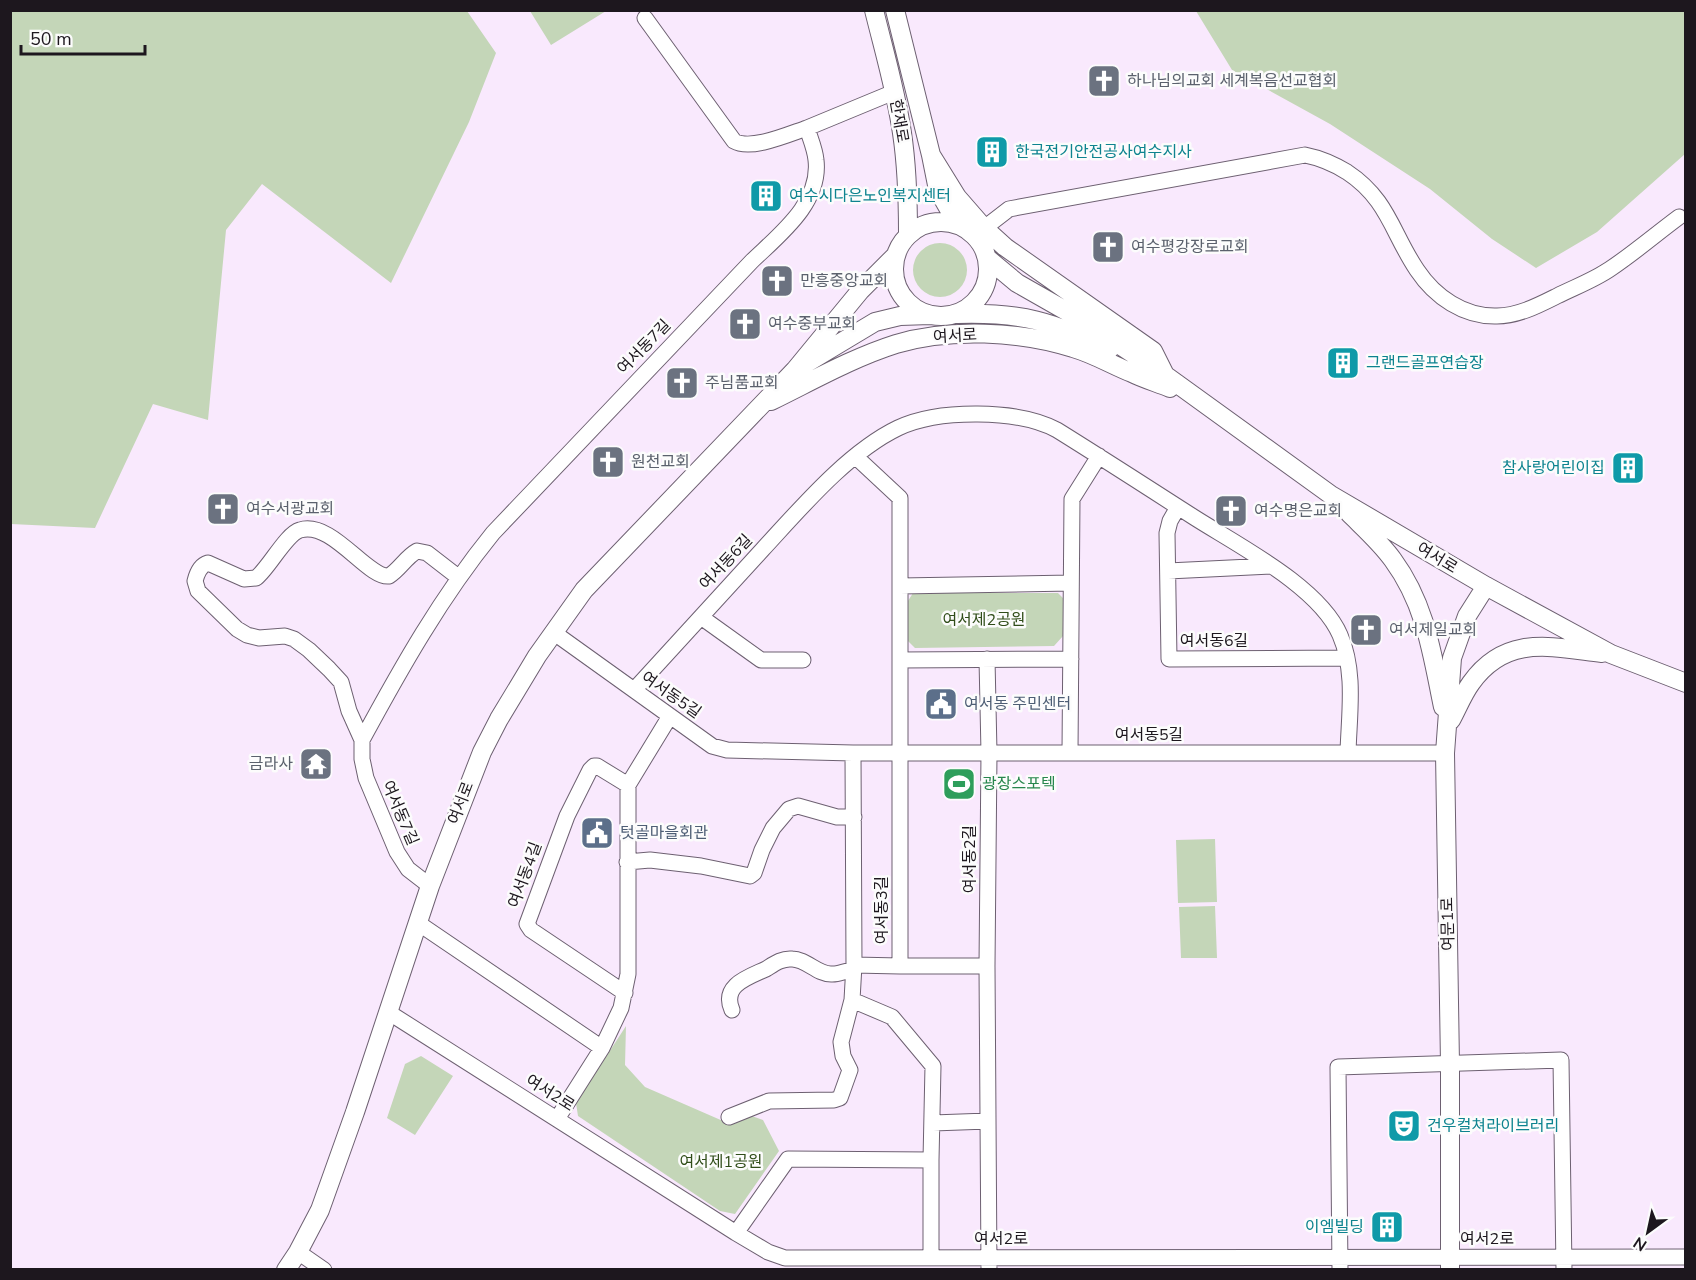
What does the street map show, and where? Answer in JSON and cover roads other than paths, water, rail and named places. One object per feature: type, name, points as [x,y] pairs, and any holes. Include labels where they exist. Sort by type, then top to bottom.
[{"type":"street","name":"한재로","points":[[874,10],[894,92],[904,150],[908,195],[908,234]]},
{"type":"street","name":"한재로","points":[[895,10],[932,155],[938,190],[958,225]]},
{"type":"street","points":[[645,18],[738,144],[775,139],[894,92]]},
{"type":"street","name":"여서동7길","points":[[362,740],[409,656],[459,577],[493,534],[752,261],[795,219],[808,197],[815,177],[816,159],[807,128]]},
{"type":"street","points":[[932,155],[979,232],[987,258],[987,281],[975,302],[956,314],[930,315],[918,311],[900,293],[893,269],[900,244],[908,234],[931,222],[958,225],[979,232],[1005,247],[1153,351],[1162,379]]},
{"type":"street","points":[[979,232],[1009,210],[1305,155],[1317,157],[1344,170],[1369,189],[1390,219],[1417,270],[1430,287],[1445,300],[1462,309],[1498,316],[1533,308],[1609,270],[1679,217]]},
{"type":"street","name":"여서로","points":[[286,1269],[298,1252],[320,1210],[430,886],[482,752],[521,680],[584,590],[795,370],[848,304],[895,256]]},
{"type":"street","name":"여서로","points":[[987,258],[1002,273],[1083,320],[1162,379]]},
{"type":"street","name":"여서로","points":[[956,314],[1015,315],[1073,332],[1205,403],[1331,495],[1486,586],[1611,654],[1686,683]]},
{"type":"street","name":"여서로","points":[[795,370],[875,322],[900,316],[930,315]]},
{"type":"street","name":"여서로","points":[[759,408],[852,361],[925,337],[1002,335],[1058,344],[1162,379]]},
{"type":"street","name":"여서동6길","points":[[634,690],[819,489],[873,443],[897,428],[923,419],[946,415],[1011,416],[1031,419],[1057,430],[1099,456],[1271,566],[1306,593],[1329,615],[1340,634],[1347,658],[1350,685],[1348,753]]},
{"type":"street","points":[[1070,753],[1072,499],[1099,456]]},
{"type":"street","points":[[856,457],[900,498],[900,753]]},
{"type":"street","points":[[1331,495],[1393,559],[1413,593],[1427,628],[1447,726]]},
{"type":"street","name":"여서동6길","points":[[1178,507],[1170,521],[1167,533],[1169,659],[1347,658]]},
{"type":"street","name":"여서동7길","points":[[430,886],[408,869],[397,852],[366,778],[362,759],[362,740],[349,711],[341,682],[294,639],[285,636],[259,638],[237,629],[198,591],[195,581],[199,571],[208,563],[244,579],[256,578],[293,534],[306,529],[339,542],[380,575],[389,576],[417,551],[427,553],[459,577]]},
{"type":"street","points":[[1168,571],[1271,566]]},
{"type":"street","points":[[900,586],[1071,583]]},
{"type":"street","name":"여문1로","points":[[1450,1263],[1450,1064],[1445,753],[1452,658],[1467,616],[1486,586]]},
{"type":"street","points":[[701,617],[760,660],[803,660]]},
{"type":"street","name":"여서동5길","points":[[553,632],[719,749],[853,753],[1445,753]]},
{"type":"street","points":[[1447,726],[1471,683],[1489,663],[1502,654],[1520,648],[1540,646],[1611,654]]},
{"type":"street","points":[[987,659],[989,753]]},
{"type":"street","points":[[900,660],[1071,659]]},
{"type":"street","points":[[557,1119],[602,1048],[618,1016],[625,993],[629,955],[628,785],[670,716]]},
{"type":"street","points":[[729,1117],[769,1101],[840,1098],[850,1070],[843,1056],[841,1042],[852,1000],[854,968],[853,753]]},
{"type":"street","name":"여서동3길","points":[[732,1010],[730,994],[740,980],[790,958],[830,974],[854,968],[900,966],[900,753]]},
{"type":"street","name":"여서동2길","points":[[989,753],[987,966],[989,1263]]},
{"type":"street","name":"여서동4길","points":[[625,993],[531,930],[527,924],[567,816],[590,770],[597,766],[628,785]]},
{"type":"street","points":[[627,862],[650,860],[750,876],[754,873],[773,828],[789,809],[798,806],[829,816],[854,817]]},
{"type":"street","points":[[418,923],[602,1048]]},
{"type":"street","points":[[900,966],[987,966]]},
{"type":"street","points":[[852,1000],[892,1017],[930,1060],[933,1073],[931,1257]]},
{"type":"street","name":"여서2로","points":[[388,1012],[736,1233],[794,1264],[931,1257],[989,1263],[1564,1263],[1686,1257]]},
{"type":"street","points":[[1340,1263],[1338,1067],[1561,1060],[1564,1263]]},
{"type":"street","points":[[933,1123],[988,1121]]},
{"type":"street","points":[[736,1233],[788,1159],[931,1160]]},
{"type":"street","points":[[298,1252],[324,1269]]},
{"type":"place","name":"하나님의교회 세계복음선교협회","points":[[1104,81]]},
{"type":"place","name":"한국전기안전공사여수지사","points":[[992,152]]},
{"type":"place","name":"여수시다은노인복지센터","points":[[766,196]]},
{"type":"place","name":"여수평강장로교회","points":[[1108,247]]},
{"type":"place","name":"만흥중앙교회","points":[[777,281]]},
{"type":"place","name":"여수중부교회","points":[[745,324]]},
{"type":"place","name":"그랜드골프연습장","points":[[1343,363]]},
{"type":"place","name":"주님품교회","points":[[682,383]]},
{"type":"place","name":"원천교회","points":[[608,462]]},
{"type":"place","name":"참사랑어린이집","points":[[1628,468]]},
{"type":"place","name":"여수서광교회","points":[[223,509]]},
{"type":"place","name":"여수명은교회","points":[[1231,511]]},
{"type":"place","name":"여서제일교회","points":[[1366,630]]},
{"type":"place","name":"여서동 주민센터","points":[[941,704]]},
{"type":"place","name":"금라사","points":[[316,764]]},
{"type":"place","name":"광장스포텍","points":[[959,784]]},
{"type":"place","name":"텃골마을회관","points":[[597,833]]},
{"type":"place","name":"건우컬쳐라이브러리","points":[[1404,1126]]},
{"type":"place","name":"이엠빌딩","points":[[1387,1227]]},
{"type":"park label","name":"여서제2공원","points":[[984,620]]},
{"type":"park label","name":"여서제1공원","points":[[721,1162]]}]
